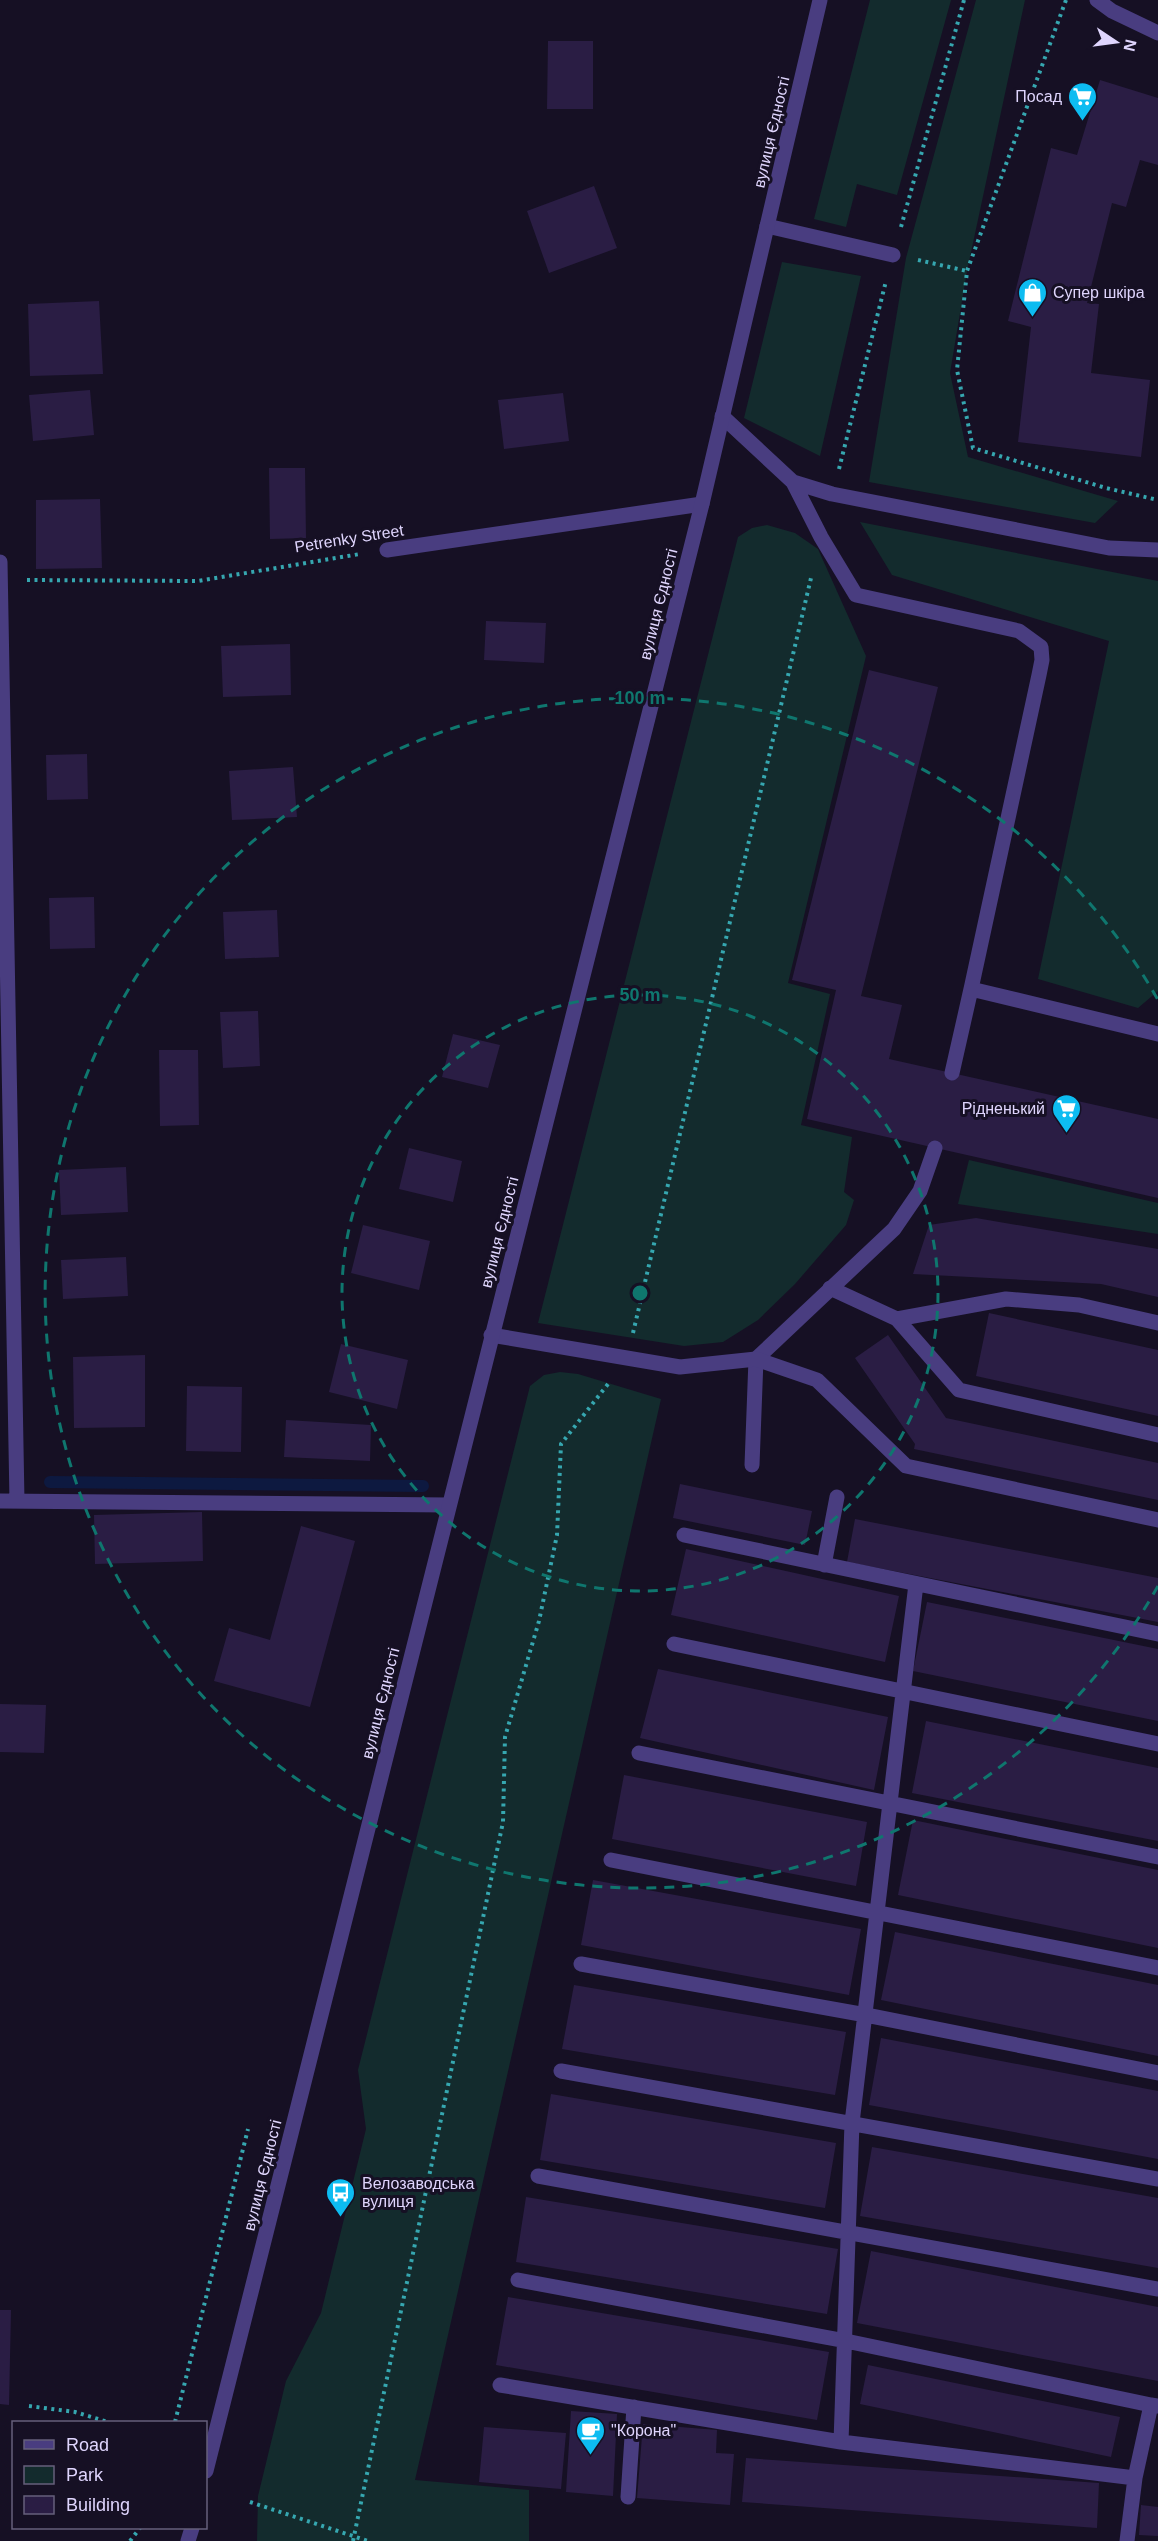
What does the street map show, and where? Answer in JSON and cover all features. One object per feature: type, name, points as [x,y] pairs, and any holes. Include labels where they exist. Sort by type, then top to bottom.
[{"type":"street","name":"вулиця Єдності","points":[[207,2467],[702,504],[820,0]]},
{"type":"street","points":[[1097,0],[1112,11],[1158,33]]},
{"type":"street","points":[[767,226],[893,255]]},
{"type":"street","points":[[722,416],[794,482],[821,537],[856,595],[1019,631],[1041,647],[1042,660],[1039,675],[952,1073]]},
{"type":"street","points":[[794,482],[832,494],[1109,548],[1158,550]]},
{"type":"street","name":"Petrenky Street","points":[[387,550],[702,504]]},
{"type":"street","points":[[0,562],[17,1501]]},
{"type":"street","points":[[971,989],[1158,1034]]},
{"type":"street","points":[[752,1465],[756,1359],[894,1229],[908,1211],[929,1170],[935,1148]]},
{"type":"street","points":[[830,1288],[897,1319],[959,1390],[1158,1435]]},
{"type":"street","points":[[897,1319],[1006,1299],[1079,1305],[1158,1323]]},
{"type":"street","points":[[491,1335],[627,1360],[680,1367],[756,1359],[817,1380],[906,1466],[1158,1520]]},
{"type":"street","points":[[824,1565],[837,1497]]},
{"type":"street","points":[[0,1501],[449,1505]]},
{"type":"street","points":[[684,1535],[1158,1634]]},
{"type":"street","points":[[841,2442],[852,2123],[916,1584]]},
{"type":"street","points":[[674,1644],[1158,1744]]},
{"type":"street","points":[[639,1753],[1158,1857]]},
{"type":"street","points":[[611,1860],[1158,1968]]},
{"type":"street","points":[[581,1964],[866,2015],[1158,2073]]},
{"type":"street","points":[[561,2071],[1158,2179]]},
{"type":"street","points":[[538,2176],[1158,2289]]},
{"type":"street","points":[[519,2280],[846,2341],[1154,2405],[1135,2478],[1127,2541]]},
{"type":"street","points":[[500,2385],[841,2442],[1135,2478]]},
{"type":"street","points":[[627,2497],[634,2408]]},
{"type":"path","points":[[832,494],[893,255],[964,0]]},
{"type":"path","points":[[1066,0],[967,271],[957,370],[973,448],[1106,488],[1158,500]]},
{"type":"path","points":[[893,255],[967,271]]},
{"type":"path","points":[[353,2541],[502,1822],[505,1737],[539,1621],[557,1535],[561,1444],[627,1360],[821,537]]},
{"type":"path","name":"Petrenky Street","points":[[0,579],[198,581],[387,550]]},
{"type":"path","points":[[175,2421],[248,2129]]},
{"type":"path","points":[[29,2406],[75,2412],[105,2421]]},
{"type":"path","points":[[250,2502],[368,2541]]},
{"type":"path","points":[[130,2541],[139,2529]]},
{"type":"green space","points":[[870,0],[951,0],[897,195],[857,184],[846,227],[814,219]]},
{"type":"green space","points":[[976,0],[1025,0],[967,271],[950,373],[968,457],[1118,501],[1095,523],[869,482],[906,258]]},
{"type":"green space","points":[[782,262],[861,276],[820,456],[744,418]]},
{"type":"green space","points":[[860,522],[1158,581],[1158,991],[1138,1008],[1038,979],[1109,641],[892,575]]},
{"type":"green space","points":[[767,525],[795,533],[818,549],[866,656],[788,983],[830,994],[801,1125],[852,1137],[844,1192],[854,1200],[846,1225],[795,1284],[758,1320],[723,1342],[684,1346],[538,1323],[738,537],[752,528]]},
{"type":"green space","points":[[969,1160],[1158,1203],[1158,1234],[958,1204]]},
{"type":"green space","points":[[560,1372],[578,1374],[661,1399],[415,2480],[529,2490],[529,2541],[257,2541],[258,2496],[286,2381],[321,2313],[366,2129],[358,2070],[530,1386],[544,1375]]},
{"type":"building","points":[[548,41],[593,41],[593,109],[547,109]]},
{"type":"building","points":[[1100,80],[1158,98],[1158,165],[1140,160],[1126,207],[1112,203],[1087,303],[1099,304],[1091,373],[1150,380],[1141,457],[1018,442],[1031,327],[1008,321],[1051,148],[1077,155]]},
{"type":"building","points":[[594,186],[617,248],[549,273],[527,211]]},
{"type":"building","points":[[99,301],[103,374],[30,376],[28,304]]},
{"type":"building","points":[[90,390],[94,435],[33,441],[29,395]]},
{"type":"building","points":[[563,393],[569,441],[504,449],[498,400]]},
{"type":"building","points":[[269,468],[305,468],[306,538],[270,539]]},
{"type":"building","points":[[100,499],[102,568],[36,569],[36,500]]},
{"type":"building","points":[[486,621],[546,623],[544,663],[484,660]]},
{"type":"building","points":[[290,644],[291,695],[223,697],[221,646]]},
{"type":"building","points":[[869,670],[938,687],[861,996],[902,1005],[889,1059],[1158,1119],[1158,1198],[807,1119],[836,990],[792,980]]},
{"type":"building","points":[[87,754],[88,799],[47,800],[46,755]]},
{"type":"building","points":[[293,767],[297,817],[232,820],[229,771]]},
{"type":"building","points":[[94,897],[95,948],[50,949],[49,898]]},
{"type":"building","points":[[277,910],[279,957],[225,959],[223,912]]},
{"type":"building","points":[[258,1011],[260,1066],[223,1068],[220,1012]]},
{"type":"building","points":[[453,1034],[500,1045],[488,1088],[442,1077]]},
{"type":"building","points":[[159,1050],[198,1050],[199,1125],[160,1126]]},
{"type":"building","points":[[409,1148],[462,1161],[453,1202],[399,1189]]},
{"type":"building","points":[[126,1167],[128,1212],[61,1215],[59,1170]]},
{"type":"building","points":[[976,1218],[1158,1249],[1158,1297],[1101,1284],[913,1274],[929,1225]]},
{"type":"building","points":[[363,1225],[430,1241],[419,1290],[351,1273]]},
{"type":"building","points":[[126,1257],[128,1296],[63,1299],[61,1260]]},
{"type":"building","points":[[989,1313],[1158,1350],[1158,1416],[976,1376]]},
{"type":"building","points":[[888,1335],[946,1418],[1158,1463],[1158,1500],[914,1449],[915,1444],[855,1358]]},
{"type":"building","points":[[341,1344],[408,1360],[397,1409],[329,1392]]},
{"type":"building","points":[[145,1355],[145,1427],[74,1428],[73,1357]]},
{"type":"building","points":[[187,1386],[242,1387],[241,1452],[186,1451]]},
{"type":"building","points":[[286,1420],[371,1425],[370,1461],[284,1457]]},
{"type":"building","points":[[680,1484],[812,1511],[805,1545],[673,1518]]},
{"type":"building","points":[[202,1512],[203,1561],[95,1564],[94,1515]]},
{"type":"building","points":[[855,1519],[1158,1578],[1158,1622],[847,1562]]},
{"type":"building","points":[[301,1526],[355,1541],[310,1707],[214,1681],[229,1628],[270,1640]]},
{"type":"building","points":[[686,1549],[899,1596],[885,1662],[671,1615]]},
{"type":"building","points":[[927,1602],[1158,1649],[1158,1721],[913,1671]]},
{"type":"building","points":[[658,1669],[888,1717],[874,1790],[640,1738]]},
{"type":"building","points":[[0,1704],[46,1705],[44,1753],[0,1752]]},
{"type":"building","points":[[926,1721],[1158,1768],[1158,1841],[912,1793]]},
{"type":"building","points":[[624,1775],[867,1822],[856,1886],[612,1839]]},
{"type":"building","points":[[913,1820],[1158,1870],[1158,1948],[898,1895]]},
{"type":"building","points":[[593,1880],[861,1929],[849,1995],[581,1945]]},
{"type":"building","points":[[895,1932],[1158,1985],[1158,2056],[881,2000]]},
{"type":"building","points":[[574,1985],[846,2032],[835,2095],[562,2049]]},
{"type":"building","points":[[881,2038],[1158,2091],[1158,2159],[869,2105]]},
{"type":"building","points":[[551,2094],[836,2143],[825,2208],[540,2160]]},
{"type":"building","points":[[872,2147],[1158,2198],[1158,2268],[860,2216]]},
{"type":"building","points":[[526,2197],[838,2249],[827,2314],[516,2262]]},
{"type":"building","points":[[871,2251],[1158,2307],[1158,2381],[857,2323]]},
{"type":"building","points":[[508,2297],[829,2352],[817,2420],[496,2365]]},
{"type":"building","points":[[0,2310],[11,2310],[9,2405],[0,2404]]},
{"type":"building","points":[[868,2365],[1120,2417],[1111,2457],[860,2404]]},
{"type":"building","points":[[571,2411],[617,2414],[613,2496],[566,2492]]},
{"type":"building","points":[[643,2424],[717,2430],[716,2453],[734,2454],[730,2505],[637,2498]]},
{"type":"building","points":[[484,2427],[566,2433],[561,2489],[479,2482]]},
{"type":"building","points":[[746,2458],[1099,2483],[1097,2528],[742,2502]]},
{"type":"building","points":[[1141,2505],[1158,2507],[1158,2536],[1139,2535]]},
{"type":"waterway","points":[[50,1482],[423,1486]]},
{"type":"place","name":"Посад","points":[[1083,122]]},
{"type":"place","name":"Супер шкіра","points":[[1032,318]]},
{"type":"place","name":"Рідненький","points":[[1066,1134]]},
{"type":"place","name":"Велозаводська вулиця","points":[[341,2218]]},
{"type":"place","name":"\"Корона\"","points":[[590,2456]]}]
